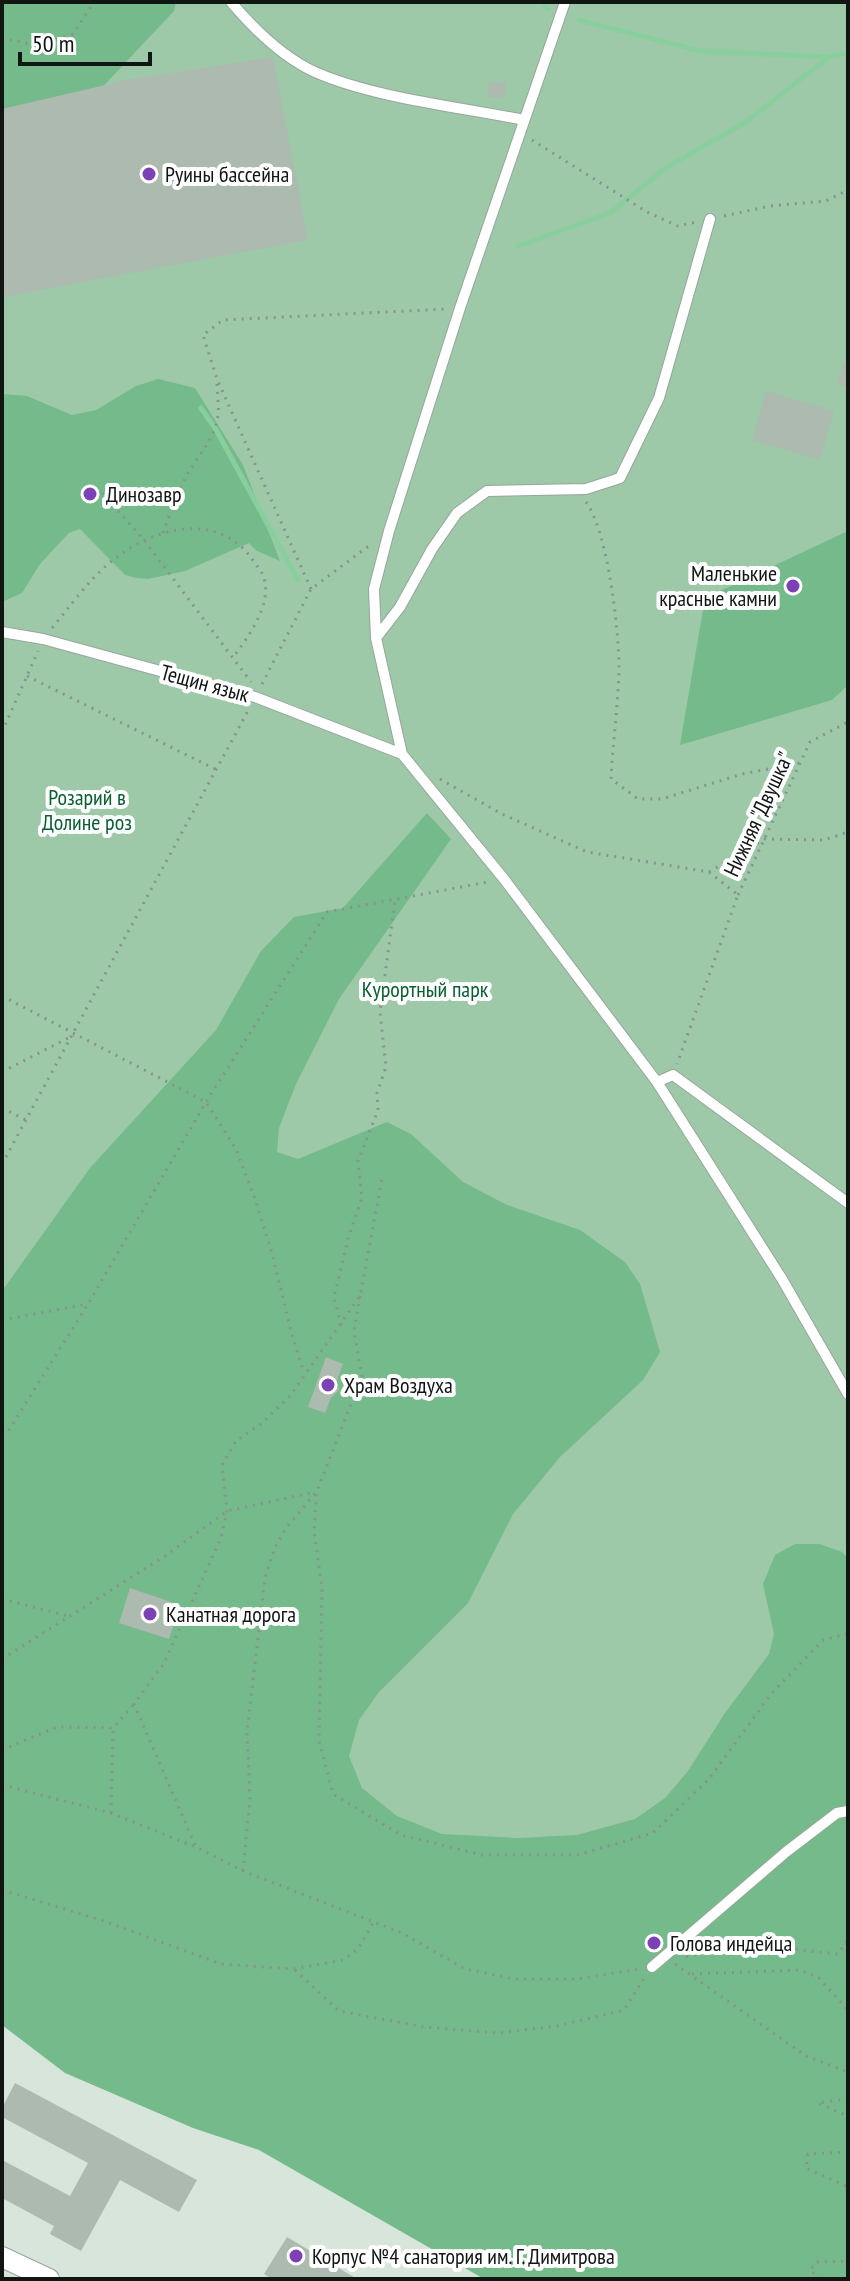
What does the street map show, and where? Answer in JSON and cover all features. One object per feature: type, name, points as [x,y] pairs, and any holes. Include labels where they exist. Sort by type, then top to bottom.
[{"type":"street","points":[[2,2257],[49,2279]]},
{"type":"lane","points":[[231,2],[258,33],[312,71],[353,85],[524,120]]},
{"type":"lane","points":[[565,2],[460,308],[389,531],[374,589],[376,638],[402,754],[504,879],[657,1082],[782,1279],[848,1394]]},
{"type":"lane","points":[[376,638],[400,607],[432,549],[457,513],[487,491],[586,489],[620,478],[659,398],[710,219]]},
{"type":"lane","name":"Тещин язык","points":[[2,632],[43,639],[255,697],[402,754]]},
{"type":"lane","points":[[657,1082],[673,1075],[848,1203]]},
{"type":"lane","points":[[652,1967],[786,1852],[837,1813],[848,1811]]},
{"type":"path","points":[[2,38],[39,46],[73,34],[94,2]]},
{"type":"path","points":[[520,133],[647,212],[678,226],[770,206],[826,201],[848,190]]},
{"type":"path","points":[[311,589],[217,379],[203,335],[223,320],[460,308]]},
{"type":"path","points":[[163,533],[189,471],[207,446],[215,428],[218,418],[217,379]]},
{"type":"path","points":[[576,489],[592,510],[604,547],[611,589],[619,667],[611,779],[638,799],[662,799],[742,774],[800,763]]},
{"type":"path","points":[[102,493],[144,540],[234,656],[254,685],[255,697]]},
{"type":"path","points":[[2,732],[43,639],[103,565],[144,540],[163,533],[190,529],[221,532],[248,552],[264,578],[263,608],[234,656]]},
{"type":"path","points":[[2,1164],[217,770],[311,589],[389,531]]},
{"type":"path","points":[[27,676],[217,770]]},
{"type":"path","name":"Нижняя \"Двушка\"","points":[[673,1075],[738,895],[810,742],[848,722]]},
{"type":"path","points":[[435,776],[502,814],[587,852],[709,872],[738,895]]},
{"type":"path","points":[[709,872],[765,839],[824,840],[848,832]]},
{"type":"path","points":[[2,1439],[88,1304],[206,1102],[327,912],[504,879]]},
{"type":"path","points":[[341,1325],[334,1297],[349,1235],[362,1198],[358,1161],[378,1110],[377,1093],[386,1067],[380,1012],[395,899]]},
{"type":"path","points":[[2,996],[206,1102],[236,1149],[255,1199],[305,1373]]},
{"type":"path","points":[[2,1072],[74,1035]]},
{"type":"path","points":[[2,1108],[26,1120]]},
{"type":"path","points":[[383,1174],[354,1331],[362,1376],[317,1491],[314,1531],[322,1588],[319,1740],[333,1794],[401,1835],[482,1855],[577,1855],[653,1833],[709,1779],[771,1694],[823,1640],[848,1634]]},
{"type":"path","points":[[111,1813],[113,1728],[163,1665],[221,1538],[227,1511],[222,1465],[236,1441],[262,1423],[290,1396],[360,1296]]},
{"type":"path","points":[[2,1320],[88,1304]]},
{"type":"path","points":[[2,1659],[165,1556],[227,1511],[317,1491]]},
{"type":"path","points":[[243,1871],[250,1799],[247,1732],[265,1578],[275,1547],[317,1491]]},
{"type":"path","points":[[2,1599],[69,1617]]},
{"type":"path","points":[[134,1704],[196,1847]]},
{"type":"path","points":[[2,1750],[57,1727],[113,1728]]},
{"type":"path","points":[[2,1785],[111,1813],[196,1847],[243,1871],[402,1933],[465,1969],[515,1979],[577,1979],[652,1967]]},
{"type":"path","points":[[2,1890],[101,1920],[221,1964],[293,1969],[343,1960],[358,1949],[373,1923]]},
{"type":"path","points":[[848,1940],[838,1954],[735,1943],[672,1961],[806,2056],[848,2072]]},
{"type":"path","points":[[293,1969],[339,2011],[424,2027],[498,2033],[557,2026],[624,2010],[652,1967]]},
{"type":"path","points":[[690,1974],[800,1970],[819,1978],[848,2010]]},
{"type":"path","points":[[848,2099],[818,2103],[848,2116]]},
{"type":"path","points":[[848,2152],[808,2154],[806,2168],[848,2187]]},
{"type":"path","points":[[820,2279],[810,2270],[817,2262],[848,2261]]},
{"type":"green space","name":"Курортный парк","points":[[2,2],[848,2],[848,2279],[2,1976]]},
{"type":"green space","points":[[2,2],[176,2],[174,11],[93,97],[2,131]]},
{"type":"green space","points":[[158,379],[195,388],[243,465],[280,561],[257,551],[249,543],[185,571],[148,579],[136,578],[125,575],[80,529],[69,533],[40,564],[22,593],[2,602],[2,394],[27,396],[72,415],[96,410],[136,386]]},
{"type":"green space","points":[[848,531],[848,685],[832,700],[680,745],[705,598]]},
{"type":"green space","points":[[427,813],[451,839],[339,999],[296,1084],[279,1128],[277,1152],[298,1159],[387,1122],[411,1134],[463,1182],[507,1205],[580,1230],[625,1262],[640,1284],[660,1352],[643,1380],[560,1457],[513,1514],[468,1603],[379,1692],[359,1720],[349,1756],[362,1788],[397,1816],[442,1834],[518,1838],[577,1835],[635,1819],[665,1798],[688,1771],[725,1713],[769,1654],[774,1634],[763,1584],[775,1555],[795,1544],[820,1544],[842,1552],[848,1558],[848,2279],[484,2279],[259,2150],[193,2128],[65,2073],[2,2025],[2,1291],[90,1168],[216,1030],[261,951],[294,917],[343,908]]},
{"type":"building","name":"Руины бассейна","points":[[273,57],[308,240],[2,297],[2,109],[127,80]]},
{"type":"building","points":[[489,82],[506,83],[505,98],[488,97]]},
{"type":"building","points":[[844,362],[848,363],[848,387],[837,384]]},
{"type":"building","points":[[766,391],[834,411],[820,460],[752,440]]},
{"type":"building","name":"Храм Воздуха","points":[[326,1357],[343,1364],[337,1380],[339,1390],[331,1398],[325,1413],[308,1407]]},
{"type":"building","name":"Канатная дорога","points":[[130,1588],[180,1605],[169,1639],[119,1623]]},
{"type":"building","points":[[15,2083],[197,2180],[179,2212],[120,2180],[81,2251],[50,2234],[54,2226],[2,2198],[2,2160],[70,2196],[88,2163],[2,2117],[2,2108]]},
{"type":"building","name":"Корпус №4 санатория им. Г. Димитрова","points":[[287,2237],[357,2279],[272,2279],[264,2274]]},
{"type":"waterway","points":[[542,2],[548,9]]},
{"type":"waterway","points":[[579,20],[700,51],[829,57],[848,53]]},
{"type":"waterway","points":[[518,246],[610,213],[667,167],[746,122],[829,57]]},
{"type":"waterway","points":[[201,408],[298,580]]},
{"type":"place","name":"Руины бассейна","points":[[149,174]]},
{"type":"place","name":"Динозавр","points":[[90,494]]},
{"type":"place","name":"Маленькие красные камни","points":[[793,586]]},
{"type":"place","name":"Храм Воздуха","points":[[328,1385]]},
{"type":"place","name":"Канатная дорога","points":[[150,1614]]},
{"type":"place","name":"Голова индейца","points":[[654,1943]]},
{"type":"place","name":"Корпус №4 санатория им. Г. Димитрова","points":[[296,2256]]},
{"type":"park label","name":"Розарий в Долине роз","points":[[87,810]]}]
